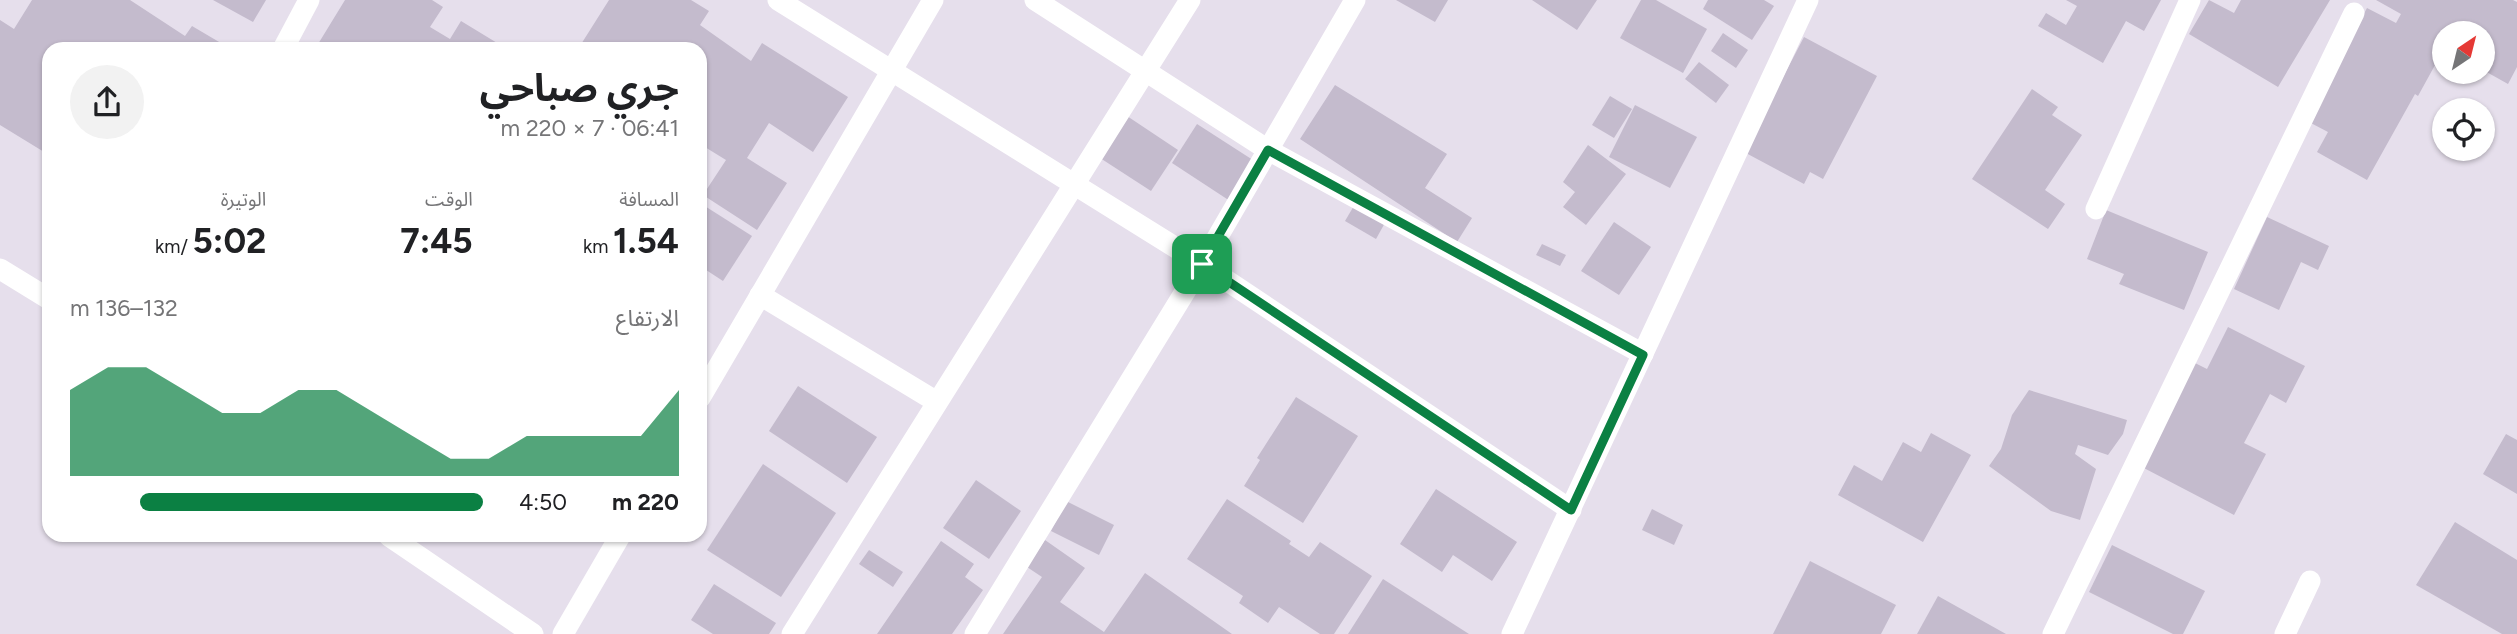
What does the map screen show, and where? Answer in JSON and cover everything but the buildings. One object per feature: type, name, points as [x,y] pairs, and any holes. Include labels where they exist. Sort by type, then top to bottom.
[{"type":"street","points":[[287,42],[309,0]]},
{"type":"street","points":[[778,0],[1202,264],[1571,510]]},
{"type":"street","points":[[707,386],[933,0]]},
{"type":"street","points":[[1035,0],[1144,73],[1268,150],[1643,355]]},
{"type":"street","points":[[792,634],[1190,0]]},
{"type":"street","points":[[975,634],[1202,264],[1355,0]]},
{"type":"street","points":[[1512,634],[1808,0]]},
{"type":"street","points":[[2096,209],[2190,0]]},
{"type":"street","points":[[2053,634],[2354,13]]},
{"type":"street","points":[[0,269],[42,295]]},
{"type":"street","points":[[760,295],[937,402]]},
{"type":"street","points":[[398,542],[533,634]]},
{"type":"street","points":[[562,634],[616,542]]},
{"type":"street","points":[[2285,634],[2309,581]]},
{"type":"route","points":[[1268,150],[1643,355],[1571,510],[1202,264],[1268,150]]}]
